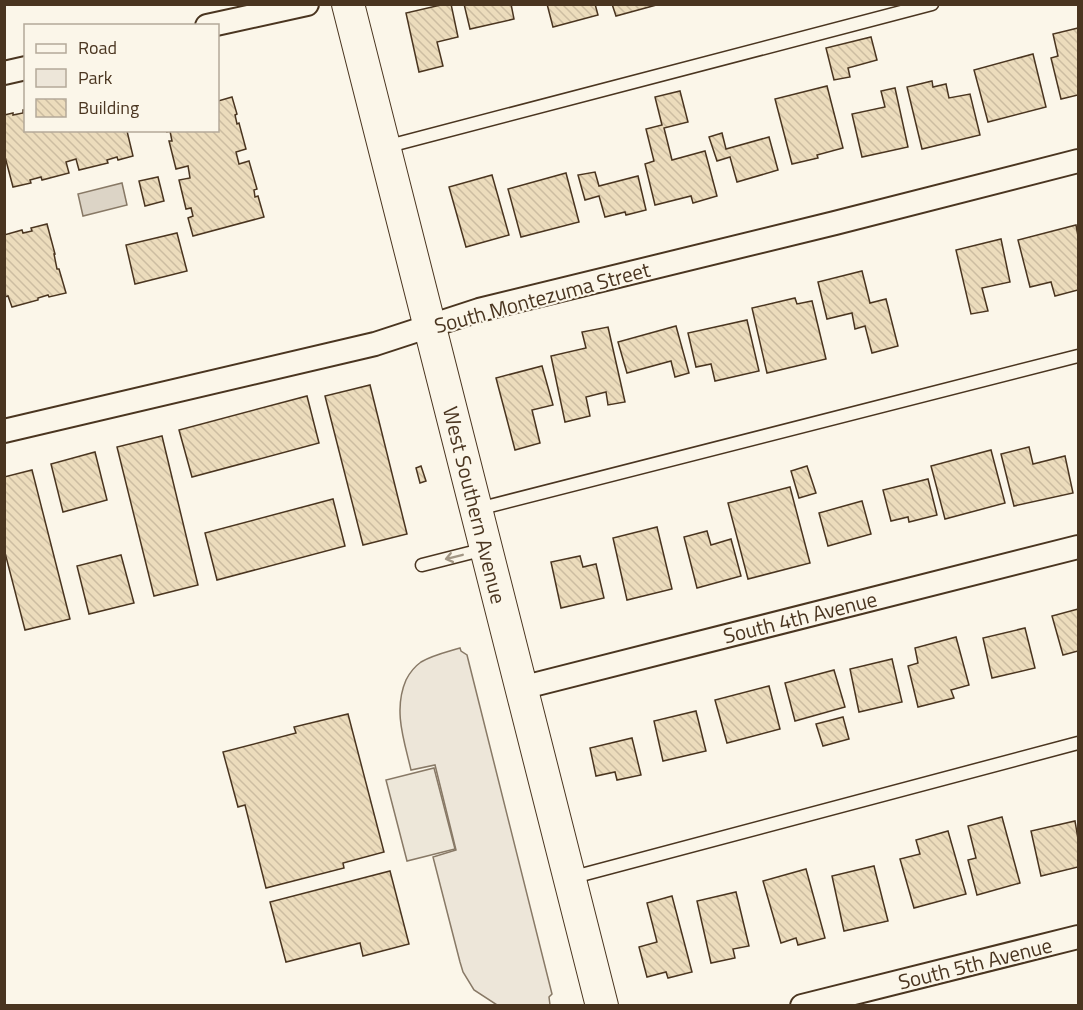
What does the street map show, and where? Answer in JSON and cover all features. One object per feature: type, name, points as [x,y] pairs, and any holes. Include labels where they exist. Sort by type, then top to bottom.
[{"type":"main road","name":"West Southern Avenue","points":[[348,4],[602,1005]]},
{"type":"street","points":[[216,24],[307,4]]},
{"type":"street","points":[[4,73],[24,68]]},
{"type":"street","name":"South Montezuma Street","points":[[4,431],[375,344],[479,310],[835,223],[1078,160]]},
{"type":"street","name":"South 4th Avenue","points":[[521,688],[1078,547]]},
{"type":"street","name":"South 5th Avenue","points":[[802,1005],[1078,938]]},
{"type":"lane","points":[[384,147],[932,4]]},
{"type":"lane","points":[[476,510],[1078,356]]},
{"type":"lane","points":[[422,565],[486,549]]},
{"type":"lane","points":[[570,878],[1078,742]]},
{"type":"green space","points":[[460,648],[467,655],[552,994],[549,997],[550,1005],[497,1005],[474,990],[463,972],[433,857],[456,850],[435,765],[411,770],[400,714],[400,702],[406,680],[421,662]]},
{"type":"shaded area","points":[[122,183],[127,205],[83,216],[78,194]]},
{"type":"shaded area","points":[[434,768],[455,849],[407,861],[386,780]]},
{"type":"building","points":[[451,4],[458,37],[437,42],[443,66],[419,72],[406,13]]},
{"type":"building","points":[[464,4],[511,4],[514,19],[470,29]]},
{"type":"building","points":[[547,4],[595,4],[598,15],[553,27]]},
{"type":"building","points":[[612,4],[660,4],[616,16]]},
{"type":"building","points":[[1078,28],[1078,95],[1061,99],[1051,58],[1058,56],[1053,34]]},
{"type":"building","points":[[871,37],[877,60],[848,68],[850,77],[834,80],[826,48]]},
{"type":"building","points":[[1033,54],[1046,107],[988,122],[974,70]]},
{"type":"building","points":[[932,81],[933,87],[946,84],[949,98],[970,94],[980,135],[922,149],[907,87]]},
{"type":"building","points":[[827,86],[843,148],[817,155],[818,158],[792,164],[775,99]]},
{"type":"building","points":[[895,88],[908,147],[862,157],[852,114],[885,107],[881,91]]},
{"type":"building","points":[[680,91],[688,122],[664,128],[672,160],[705,151],[717,196],[693,203],[691,196],[655,205],[645,164],[654,161],[646,129],[662,125],[655,97]]},
{"type":"building","points":[[232,97],[237,114],[235,115],[237,124],[239,123],[246,149],[236,152],[239,164],[249,161],[257,189],[254,190],[255,197],[258,196],[264,217],[193,236],[188,218],[193,216],[191,208],[186,209],[179,180],[190,178],[188,166],[176,169],[169,141],[172,141],[170,132],[219,132],[219,101]]},
{"type":"building","points":[[24,110],[24,132],[127,132],[133,156],[118,160],[117,157],[107,160],[108,163],[79,170],[76,159],[66,162],[69,173],[42,180],[41,177],[30,180],[31,183],[13,187],[4,153],[4,115],[23,113]]},
{"type":"building","points":[[722,133],[726,149],[769,137],[778,170],[737,182],[730,157],[717,161],[709,137]]},
{"type":"building","points":[[595,172],[599,186],[638,176],[646,210],[605,217],[599,196],[585,200],[578,175]]},
{"type":"building","points":[[566,173],[579,222],[521,237],[508,189]]},
{"type":"building","points":[[492,175],[509,235],[466,247],[449,187]]},
{"type":"building","points":[[158,177],[164,201],[145,206],[139,181]]},
{"type":"building","points":[[47,224],[57,269],[59,269],[66,293],[49,297],[48,295],[12,307],[8,296],[4,297],[4,235],[22,230],[23,233],[32,231],[31,228]]},
{"type":"building","points":[[1076,225],[1078,290],[1055,296],[1051,282],[1030,287],[1018,240]]},
{"type":"building","points":[[177,233],[187,271],[135,284],[126,245]]},
{"type":"building","points":[[1001,239],[1010,282],[982,288],[988,311],[971,314],[956,250]]},
{"type":"building","points":[[862,271],[870,303],[886,299],[898,346],[872,353],[865,326],[855,329],[852,313],[827,319],[818,282]]},
{"type":"building","points":[[795,298],[797,304],[812,301],[826,359],[767,373],[752,308]]},
{"type":"building","points":[[747,320],[759,371],[715,381],[711,364],[696,367],[688,333]]},
{"type":"building","points":[[676,326],[689,373],[675,377],[671,361],[627,373],[618,342]]},
{"type":"building","points":[[608,327],[625,402],[608,405],[606,392],[586,397],[590,416],[565,422],[551,356],[586,348],[582,332]]},
{"type":"building","points":[[542,366],[553,405],[532,410],[540,443],[515,450],[496,378]]},
{"type":"building","points":[[370,385],[407,534],[363,545],[325,396]]},
{"type":"building","points":[[307,396],[319,443],[192,477],[179,430]]},
{"type":"building","points":[[162,436],[198,585],[154,596],[117,447]]},
{"type":"building","points":[[1029,447],[1033,464],[1065,456],[1073,493],[1014,506],[1001,454]]},
{"type":"building","points":[[991,450],[1005,503],[945,519],[931,466]]},
{"type":"building","points":[[95,452],[107,500],[63,512],[51,464]]},
{"type":"building","points":[[421,466],[426,481],[420,483],[416,468]]},
{"type":"building","points":[[807,466],[816,493],[799,498],[791,471]]},
{"type":"building","points":[[32,470],[70,619],[25,630],[4,549],[4,477]]},
{"type":"building","points":[[928,479],[937,515],[909,522],[908,517],[891,521],[883,490]]},
{"type":"building","points":[[790,487],[810,563],[748,579],[728,503]]},
{"type":"building","points":[[333,499],[345,546],[217,580],[205,533]]},
{"type":"building","points":[[862,501],[871,534],[828,546],[819,513]]},
{"type":"building","points":[[657,527],[672,589],[627,600],[613,538]]},
{"type":"building","points":[[707,531],[711,545],[731,539],[741,576],[697,588],[684,537]]},
{"type":"building","points":[[121,555],[134,603],[89,614],[77,566]]},
{"type":"building","points":[[580,556],[583,567],[596,564],[604,598],[561,608],[551,562]]},
{"type":"building","points":[[1078,609],[1078,651],[1063,655],[1052,616]]},
{"type":"building","points":[[1025,628],[1035,668],[992,678],[983,638]]},
{"type":"building","points":[[956,637],[969,685],[951,690],[954,698],[918,707],[908,666],[918,663],[915,648]]},
{"type":"building","points":[[892,659],[902,702],[859,712],[850,669]]},
{"type":"building","points":[[834,670],[845,707],[795,721],[785,683]]},
{"type":"building","points":[[769,686],[780,729],[727,743],[715,700]]},
{"type":"building","points":[[696,711],[706,751],[663,761],[654,721]]},
{"type":"building","points":[[348,714],[384,852],[343,863],[344,868],[266,888],[245,805],[238,807],[223,752],[296,733],[294,727]]},
{"type":"building","points":[[843,717],[849,739],[823,746],[816,724]]},
{"type":"building","points":[[632,738],[641,775],[617,780],[615,772],[596,776],[590,748]]},
{"type":"building","points":[[1002,817],[1020,883],[977,895],[968,860],[976,858],[968,826]]},
{"type":"building","points":[[1075,821],[1078,839],[1078,867],[1041,876],[1031,831]]},
{"type":"building","points":[[948,831],[966,894],[914,908],[900,859],[920,854],[916,840]]},
{"type":"building","points":[[874,866],[888,921],[844,931],[832,876]]},
{"type":"building","points":[[806,869],[825,938],[798,945],[796,938],[781,943],[763,881]]},
{"type":"building","points":[[390,871],[409,944],[363,956],[360,943],[286,962],[270,902]]},
{"type":"building","points":[[736,892],[749,946],[733,949],[735,958],[711,963],[697,901]]},
{"type":"building","points":[[672,896],[692,972],[668,978],[666,972],[647,977],[639,947],[657,942],[647,903]]}]
